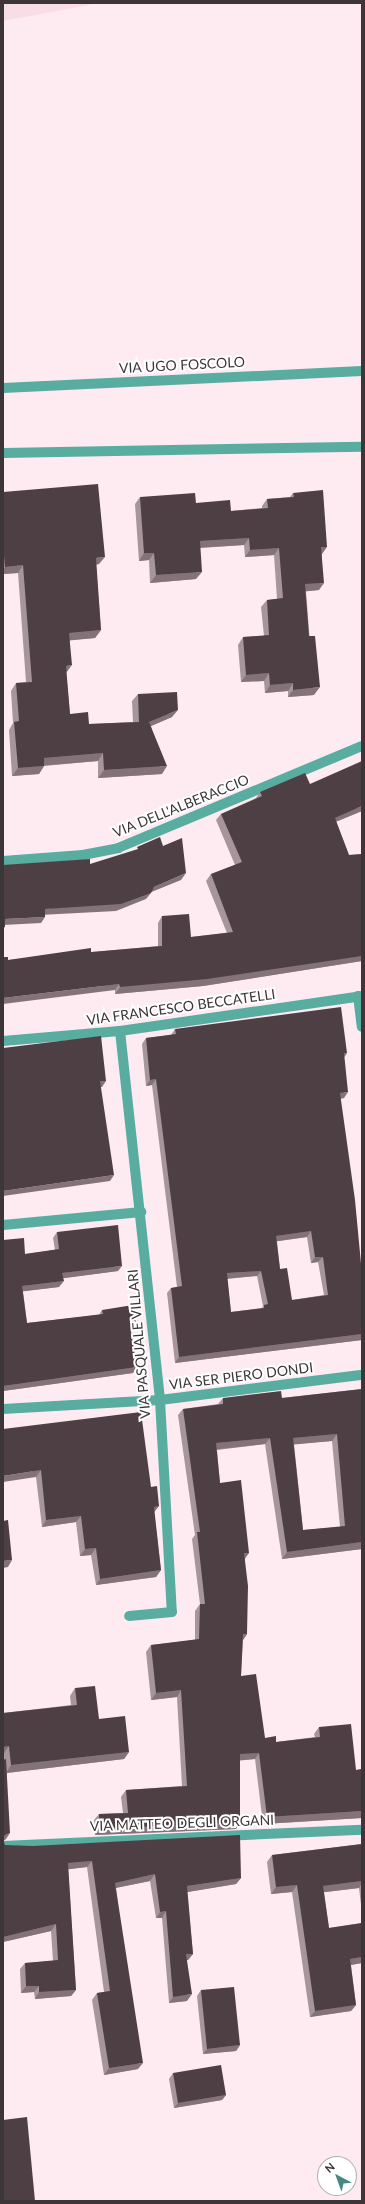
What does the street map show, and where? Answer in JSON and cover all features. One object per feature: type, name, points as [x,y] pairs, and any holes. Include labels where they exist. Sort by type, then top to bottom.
[{"type":"street","name":"VIA UGO FOSCOLO","points":[[3,388],[362,371]]},
{"type":"street","points":[[3,453],[362,447]]},
{"type":"street","name":"VIA DELL'ALBERACCIO","points":[[3,861],[83,855],[118,848],[362,746]]},
{"type":"street","points":[[360,996],[362,1027]]},
{"type":"street","name":"VIA FRANCESCO BECCATELLI","points":[[3,1041],[120,1031],[360,996]]},
{"type":"street","name":"VIA PASQUALE VILLARI","points":[[120,1031],[141,1212],[160,1400],[172,1612],[129,1616]]},
{"type":"street","points":[[3,1226],[141,1212]]},
{"type":"street","name":"VIA SER PIERO DONDI","points":[[3,1409],[160,1400],[362,1375]]},
{"type":"street","name":"VIA MATTEO DEGLI ORGANI","points":[[3,1846],[362,1830]]},
{"type":"shaded area","points":[[3,3],[100,3],[3,21]]},
{"type":"building","points":[[98,484],[105,557],[96,558],[101,630],[69,633],[72,665],[66,666],[70,714],[88,712],[89,724],[139,722],[138,694],[177,692],[178,710],[149,722],[167,766],[104,770],[103,753],[44,758],[44,766],[18,768],[14,722],[19,721],[16,683],[32,682],[23,565],[5,567],[3,544],[3,492]]},
{"type":"building","points":[[323,490],[327,547],[321,547],[324,583],[305,584],[309,636],[315,636],[320,687],[293,690],[293,683],[270,685],[269,673],[246,675],[243,637],[269,635],[267,600],[283,598],[279,548],[250,550],[249,538],[200,541],[202,572],[156,575],[154,553],[144,553],[140,497],[195,493],[196,503],[230,500],[231,511],[268,508],[267,499],[294,497],[293,493]]},
{"type":"building","points":[[362,761],[362,806],[335,818],[349,855],[362,854],[362,956],[207,979],[120,987],[119,984],[3,998],[3,957],[8,957],[8,960],[91,948],[91,952],[162,946],[162,916],[189,914],[191,937],[233,932],[211,874],[242,862],[221,814],[262,796],[260,792],[305,773],[310,784]]},
{"type":"building","points":[[160,837],[163,846],[182,838],[186,873],[154,887],[151,893],[121,904],[45,909],[45,917],[5,919],[5,927],[3,928],[3,865],[90,859],[90,864],[138,849],[137,847]]},
{"type":"building","points":[[341,1007],[347,1053],[344,1053],[348,1092],[340,1093],[355,1200],[362,1274],[362,1334],[179,1357],[171,1288],[182,1286],[156,1079],[150,1080],[146,1038],[176,1034],[175,1029]],"holes":[[[311,1231],[315,1257],[323,1257],[328,1295],[292,1300],[287,1268],[280,1269],[276,1236]],[[261,1271],[268,1304],[264,1305],[264,1308],[231,1312],[227,1273]]]},
{"type":"building","points":[[101,1036],[106,1081],[100,1081],[114,1175],[3,1191],[3,1048]]},
{"type":"building","points":[[118,1225],[122,1266],[62,1273],[64,1281],[22,1286],[27,1323],[103,1314],[102,1310],[133,1305],[136,1324],[130,1325],[137,1367],[3,1386],[3,1240],[24,1238],[25,1254],[59,1249],[57,1232]]},
{"type":"building","points":[[362,1389],[362,1542],[287,1552],[270,1438],[216,1443],[220,1483],[241,1480],[249,1553],[244,1553],[248,1586],[247,1634],[243,1634],[241,1676],[256,1674],[265,1738],[276,1736],[276,1742],[320,1737],[319,1727],[351,1724],[356,1770],[362,1769],[362,1811],[267,1817],[259,1753],[240,1754],[240,1822],[99,1829],[99,1814],[128,1813],[126,1790],[187,1786],[181,1690],[156,1693],[151,1645],[199,1639],[200,1604],[205,1604],[197,1532],[200,1532],[183,1409],[223,1404],[223,1398],[281,1391],[282,1398]],"holes":[[[337,1434],[345,1526],[303,1530],[293,1438]]]},
{"type":"building","points":[[141,1412],[151,1487],[157,1486],[159,1506],[154,1507],[161,1570],[100,1579],[96,1548],[85,1549],[81,1516],[46,1520],[41,1470],[3,1476],[3,1429]]},
{"type":"building","points":[[8,1520],[12,1560],[3,1561],[3,1521]]},
{"type":"building","points":[[95,1686],[99,1719],[125,1716],[129,1752],[11,1765],[9,1746],[3,1747],[3,1713],[77,1705],[75,1688]]},
{"type":"building","points":[[6,1759],[10,1833],[3,1836],[3,1760]]},
{"type":"building","points":[[240,1835],[241,1878],[187,1886],[193,1954],[186,1954],[192,1994],[173,1997],[166,1911],[160,1912],[155,1874],[115,1883],[143,2063],[109,2068],[97,1993],[110,1991],[92,1861],[68,1863],[76,1990],[39,1992],[39,1986],[26,1986],[25,1963],[58,1960],[56,1924],[3,1937],[3,1840],[5,1845],[33,1846]]},
{"type":"building","points":[[362,1844],[362,1881],[323,1886],[329,1928],[362,1923],[362,1957],[350,1959],[356,2005],[315,2011],[297,1885],[276,1887],[272,1855]]},
{"type":"building","points":[[234,1987],[240,2045],[207,2049],[201,1990]]},
{"type":"building","points":[[221,2065],[226,2095],[178,2103],[173,2073]]},
{"type":"building","points":[[27,2117],[35,2201],[3,2201],[3,2120]]}]
